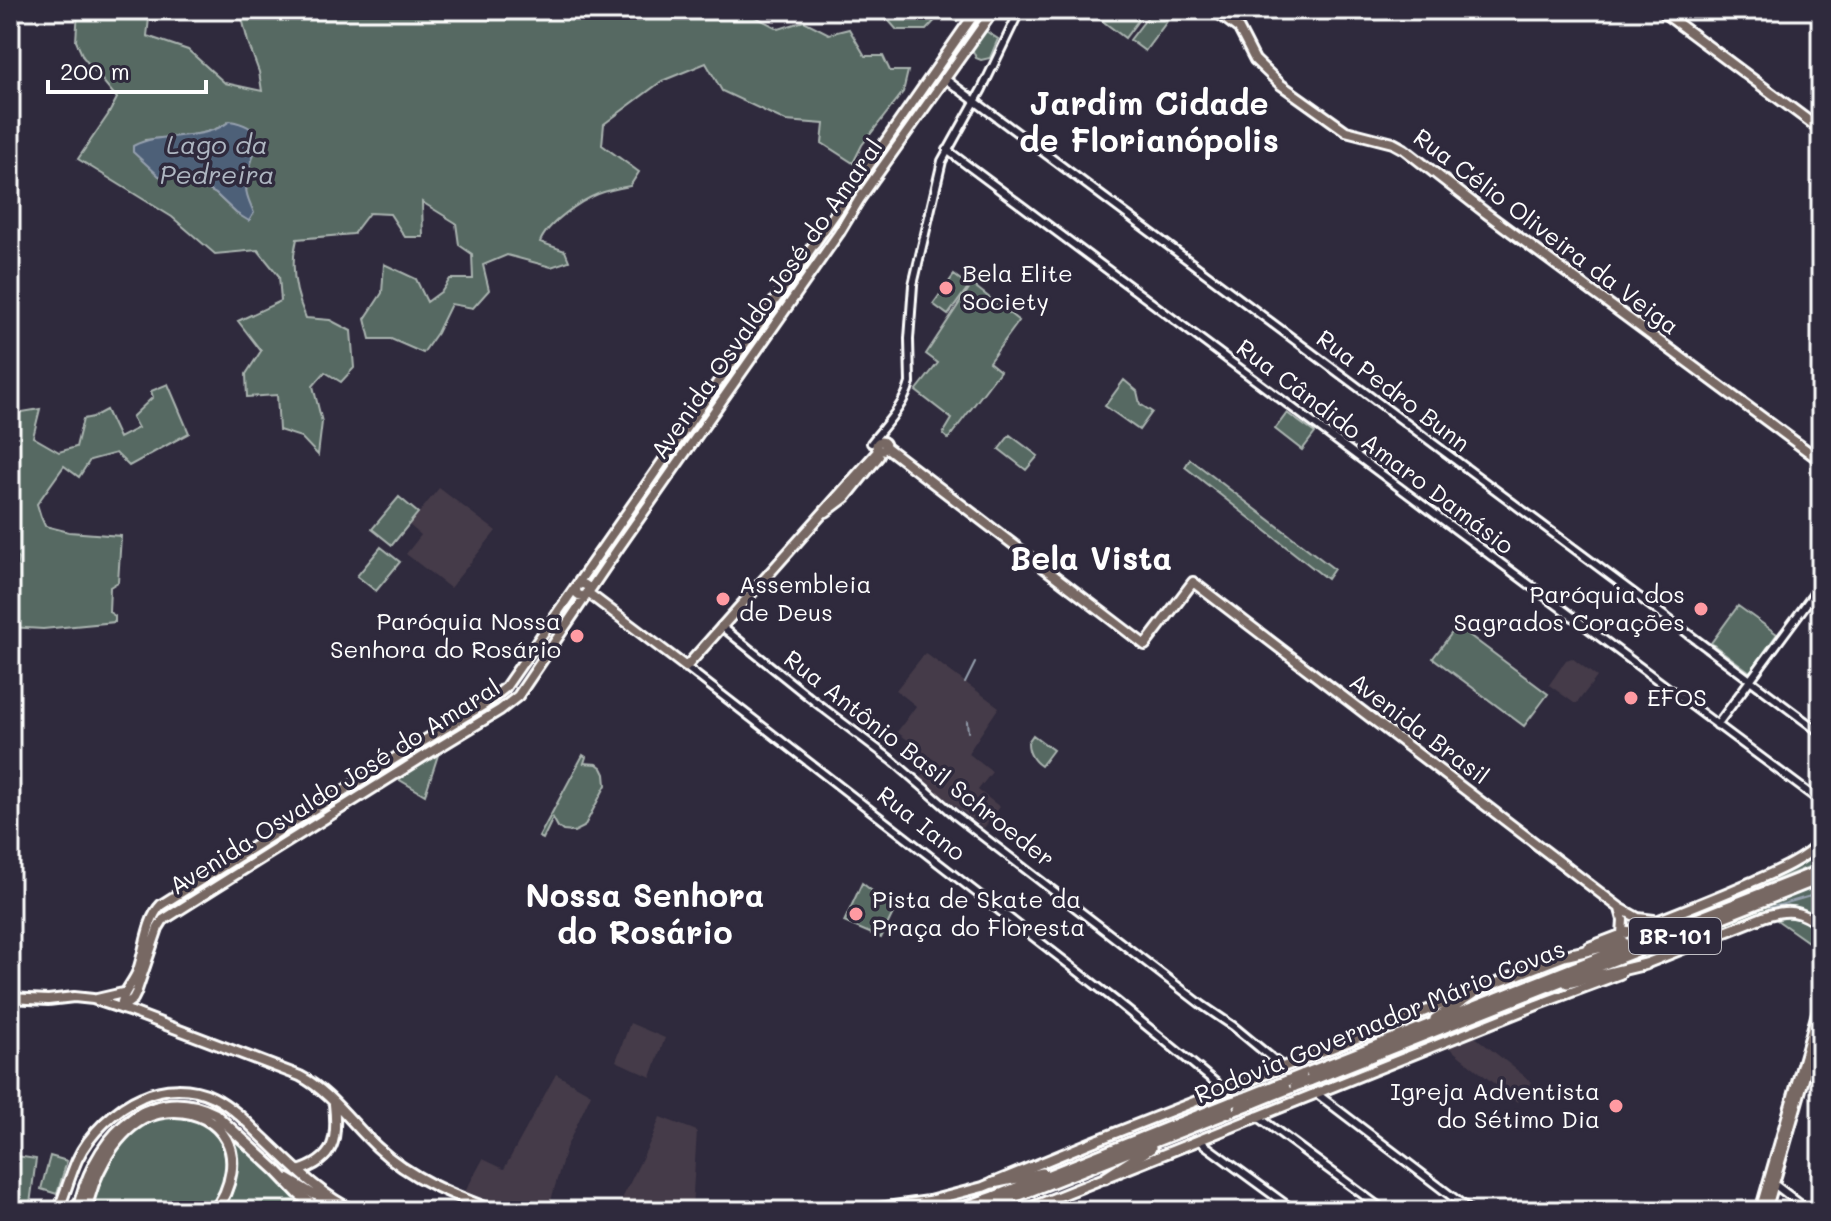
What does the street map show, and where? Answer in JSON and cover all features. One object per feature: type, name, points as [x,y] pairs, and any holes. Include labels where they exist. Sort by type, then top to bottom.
[{"type":"highway","name":"Rodovia Governador Mário Covas","points":[[1305,1085],[1422,1028],[1821,870]]},
{"type":"highway","name":"Rodovia Governador Mário Covas","points":[[979,1211],[1305,1085],[1821,878]]},
{"type":"highway","points":[[1568,955],[1654,935]]},
{"type":"highway","points":[[1529,993],[1646,964]]},
{"type":"highway","points":[[1422,1028],[1475,992]]},
{"type":"highway","points":[[78,1211],[89,1174],[100,1153],[129,1120],[159,1106],[188,1105],[205,1109],[225,1122],[320,1211]]},
{"type":"highway","name":"Rodovia Governador Mário Covas","points":[[954,1211],[1066,1168],[1249,1107]]},
{"type":"highway","points":[[86,1211],[89,1194],[102,1163],[126,1133],[141,1120],[154,1115],[182,1112],[212,1122],[222,1130],[232,1151],[230,1179],[214,1211]]},
{"type":"highway","points":[[1105,1178],[1167,1137]]},
{"type":"highway","points":[[993,1183],[1066,1168]]},
{"type":"main road","name":"Avenida Osvaldo José do Amaral","points":[[121,1008],[123,993],[137,973],[156,909],[497,696],[514,677],[977,10]]},
{"type":"main road","name":"Avenida Osvaldo José do Amaral","points":[[133,999],[163,920],[513,701],[994,10]]},
{"type":"main road","name":"Rua Célio Oliveira da Veiga","points":[[1214,10],[1239,29],[1255,60],[1280,84],[1346,131],[1393,143],[1404,149],[1821,461]]},
{"type":"main road","points":[[1660,10],[1821,130]]},
{"type":"main road","points":[[859,200],[876,171],[876,166],[868,165]]},
{"type":"main road","points":[[829,247],[823,245],[822,239],[835,215]]},
{"type":"main road","points":[[728,368],[731,377],[738,376]]},
{"type":"main road","points":[[686,667],[882,444]]},
{"type":"main road","name":"Avenida Brasil","points":[[882,444],[1145,645],[1193,582],[1620,908],[1638,918],[1658,920]]},
{"type":"main road","name":"Rua Iano","points":[[576,586],[578,595],[588,593],[686,667]]},
{"type":"main road","points":[[314,810],[313,818],[320,821]]},
{"type":"main road","points":[[279,832],[283,839],[281,845]]},
{"type":"main road","points":[[827,1211],[863,1210],[938,1199],[993,1183],[1719,897],[1799,860],[1821,842]]},
{"type":"main road","points":[[1620,908],[1622,934]]},
{"type":"main road","points":[[1025,1210],[1198,1140],[1249,1107],[1537,1005],[1763,917],[1783,911],[1796,912],[1821,926]]},
{"type":"main road","points":[[10,998],[101,999],[123,993],[129,994],[142,1015]]},
{"type":"main road","points":[[93,999],[300,1076],[312,1083],[378,1148],[405,1169],[435,1187],[496,1211]]},
{"type":"main road","points":[[121,1008],[133,999]]},
{"type":"main road","points":[[1763,1211],[1821,999]]},
{"type":"main road","points":[[1771,1182],[1821,1020]]},
{"type":"main road","points":[[1294,1063],[1293,1070],[1305,1085]]},
{"type":"main road","name":"Rua Antônio Basil Schroeder","points":[[1282,1068],[1305,1085]]},
{"type":"main road","points":[[1238,1086],[1249,1107]]},
{"type":"main road","points":[[58,1211],[78,1157],[96,1133],[124,1107],[145,1095],[182,1089],[210,1095],[232,1109],[331,1199],[355,1211]]},
{"type":"main road","name":"Rua Iano","points":[[1224,1092],[1249,1107]]},
{"type":"main road","points":[[298,1171],[325,1157],[333,1143],[336,1130],[334,1104]]},
{"type":"main road","points":[[336,1130],[347,1117]]},
{"type":"main road","points":[[276,1170],[313,1194],[345,1206]]},
{"type":"street","points":[[871,443],[882,444],[908,390],[913,285],[940,167],[1020,10]]},
{"type":"street","name":"Rua Pedro Bunn","points":[[944,78],[1821,733]]},
{"type":"street","name":"Rua Cândido Amaro Damásio","points":[[947,150],[1821,802]]},
{"type":"street","points":[[1717,725],[1821,584]]},
{"type":"street","name":"Rua Antônio Basil Schroeder","points":[[721,626],[893,761],[955,815],[1233,1026],[1282,1068]]},
{"type":"street","name":"Rua Iano","points":[[686,667],[1116,1001],[1224,1092]]},
{"type":"street","name":"Rua Antônio Basil Schroeder","points":[[1305,1085],[1471,1211]]},
{"type":"street","name":"Rua Iano","points":[[1249,1107],[1385,1211]]},
{"type":"street","points":[[1198,1140],[1295,1211]]},
{"type":"street","points":[[1771,1182],[1809,1211]]},
{"type":"shaded area","points":[[439,488],[496,531],[450,588],[406,554],[421,535],[409,525]]},
{"type":"shaded area","points":[[925,653],[999,707],[968,753],[992,772],[978,790],[1000,807],[984,828],[920,779],[934,760],[897,732],[916,706],[896,690]]},
{"type":"shaded area","points":[[1572,658],[1597,677],[1577,703],[1549,685],[1566,660]]},
{"type":"shaded area","points":[[630,1023],[665,1038],[651,1077],[616,1061]]},
{"type":"shaded area","points":[[1474,1036],[1532,1082],[1517,1102],[1448,1047]]},
{"type":"shaded area","points":[[556,1074],[591,1094],[566,1148],[548,1211],[508,1211],[468,1195],[465,1192],[483,1159],[504,1169]]},
{"type":"shaded area","points":[[660,1117],[697,1131],[692,1209],[616,1211],[652,1138]]},
{"type":"green space","points":[[78,10],[150,10],[147,36],[188,50],[225,83],[262,91],[240,10],[742,10],[779,29],[804,21],[829,34],[849,29],[865,56],[883,56],[890,71],[908,71],[903,92],[862,145],[853,163],[822,143],[824,124],[786,121],[722,91],[706,63],[662,81],[604,124],[602,145],[639,172],[630,186],[582,202],[557,221],[540,242],[565,251],[569,261],[551,267],[507,255],[483,265],[489,290],[473,308],[451,304],[423,353],[391,339],[370,339],[365,319],[382,293],[384,264],[416,279],[427,302],[442,291],[450,279],[473,279],[472,254],[459,245],[456,223],[422,202],[423,237],[405,237],[390,214],[369,213],[353,234],[297,239],[295,279],[306,318],[330,320],[351,331],[354,368],[341,382],[325,372],[313,386],[322,422],[318,455],[301,437],[279,430],[277,395],[247,397],[246,374],[261,351],[238,321],[281,301],[279,276],[258,250],[215,254],[172,217],[78,159],[117,98],[83,57],[76,41]],"holes":[[[230,121],[257,141],[249,166],[246,192],[236,213],[216,194],[190,179],[159,176],[145,140],[200,134]]]},
{"type":"green space","points":[[879,10],[961,12],[957,21],[941,14],[926,30],[897,30]]},
{"type":"green space","points":[[1088,10],[1146,10],[1125,38]]},
{"type":"green space","points":[[1153,10],[1168,20],[1145,51],[1130,40]]},
{"type":"green space","points":[[984,30],[998,39],[990,58],[981,60],[976,58],[972,49]]},
{"type":"green space","points":[[954,275],[969,286],[948,315],[933,304]]},
{"type":"green space","points":[[972,284],[1019,321],[989,362],[1000,371],[948,439],[943,434],[952,419],[916,391],[938,363],[926,354]]},
{"type":"green space","points":[[1124,380],[1137,391],[1140,404],[1152,412],[1139,430],[1105,406]]},
{"type":"green space","points":[[168,384],[189,433],[129,466],[116,453],[90,460],[79,477],[64,466],[37,504],[45,526],[69,532],[121,536],[118,582],[110,587],[109,612],[115,616],[115,622],[43,629],[10,627],[10,579],[18,559],[10,551],[10,414],[40,409],[33,437],[59,452],[76,447],[83,419],[106,410],[119,438],[138,428],[132,417],[153,397],[151,391]]},
{"type":"green space","points":[[1287,413],[1315,433],[1302,450],[1275,429]]},
{"type":"green space","points":[[1010,435],[1038,456],[1026,470],[999,449]]},
{"type":"green space","points":[[1190,459],[1334,569],[1327,579],[1185,467]]},
{"type":"green space","points":[[399,497],[418,513],[392,545],[372,529]]},
{"type":"green space","points":[[381,547],[400,562],[376,591],[357,576]]},
{"type":"green space","points":[[1738,606],[1777,634],[1750,672],[1711,643]]},
{"type":"green space","points":[[1457,626],[1548,694],[1524,726],[1433,658]]},
{"type":"green space","points":[[1033,735],[1053,750],[1041,766],[1029,749],[1028,742]]},
{"type":"green space","points":[[439,752],[425,795],[398,779]]},
{"type":"green space","points":[[583,755],[586,757],[584,763],[597,764],[602,768],[606,785],[584,827],[574,832],[563,831],[553,818],[543,839],[539,837]]},
{"type":"green space","points":[[1821,847],[1821,862],[1632,935],[1798,865]]},
{"type":"green space","points":[[862,883],[895,909],[881,938],[844,922]]},
{"type":"green space","points":[[1821,884],[1821,919],[1797,907],[1775,908],[1599,973]]},
{"type":"green space","points":[[1796,917],[1812,925],[1821,934],[1821,951],[1774,918]]},
{"type":"green space","points":[[180,1114],[210,1129],[221,1141],[225,1152],[227,1162],[223,1184],[211,1203],[203,1211],[91,1211],[105,1173],[128,1137],[153,1119]]},
{"type":"green space","points":[[230,1133],[308,1211],[220,1211],[229,1199],[236,1176],[236,1152]]},
{"type":"green space","points":[[10,1155],[36,1159],[30,1204],[10,1201]]},
{"type":"green space","points":[[50,1156],[67,1161],[57,1194],[41,1189]]},
{"type":"water","name":"Lago da Pedreira","points":[[230,121],[244,125],[256,137],[246,188],[254,213],[249,221],[216,194],[190,179],[159,176],[133,152],[133,146],[145,141],[207,132]]},
{"type":"waterway","points":[[965,683],[975,663]]},
{"type":"waterway","points":[[967,721],[968,732]]},
{"type":"waterway","points":[[1769,908],[1821,893]]},
{"type":"place","name":"Bela Elite Society","points":[[946,288]]},
{"type":"place","name":"Assembleia de Deus","points":[[723,599]]},
{"type":"place","name":"Paróquia dos Sagrados Corações","points":[[1701,609]]},
{"type":"place","name":"Paróquia Nossa Senhora do Rosário","points":[[577,636]]},
{"type":"place","name":"EFOS","points":[[1631,698]]},
{"type":"place","name":"Pista de Skate da Praça do Floresta","points":[[856,914]]},
{"type":"place","name":"Igreja Adventista do Sétimo Dia","points":[[1616,1106]]},
{"type":"district","name":"Jardim Cidade de Florianópolis","points":[[1149,122]]},
{"type":"district","name":"Bela Vista","points":[[1091,559]]},
{"type":"district","name":"Nossa Senhora do Rosário","points":[[645,914]]}]
